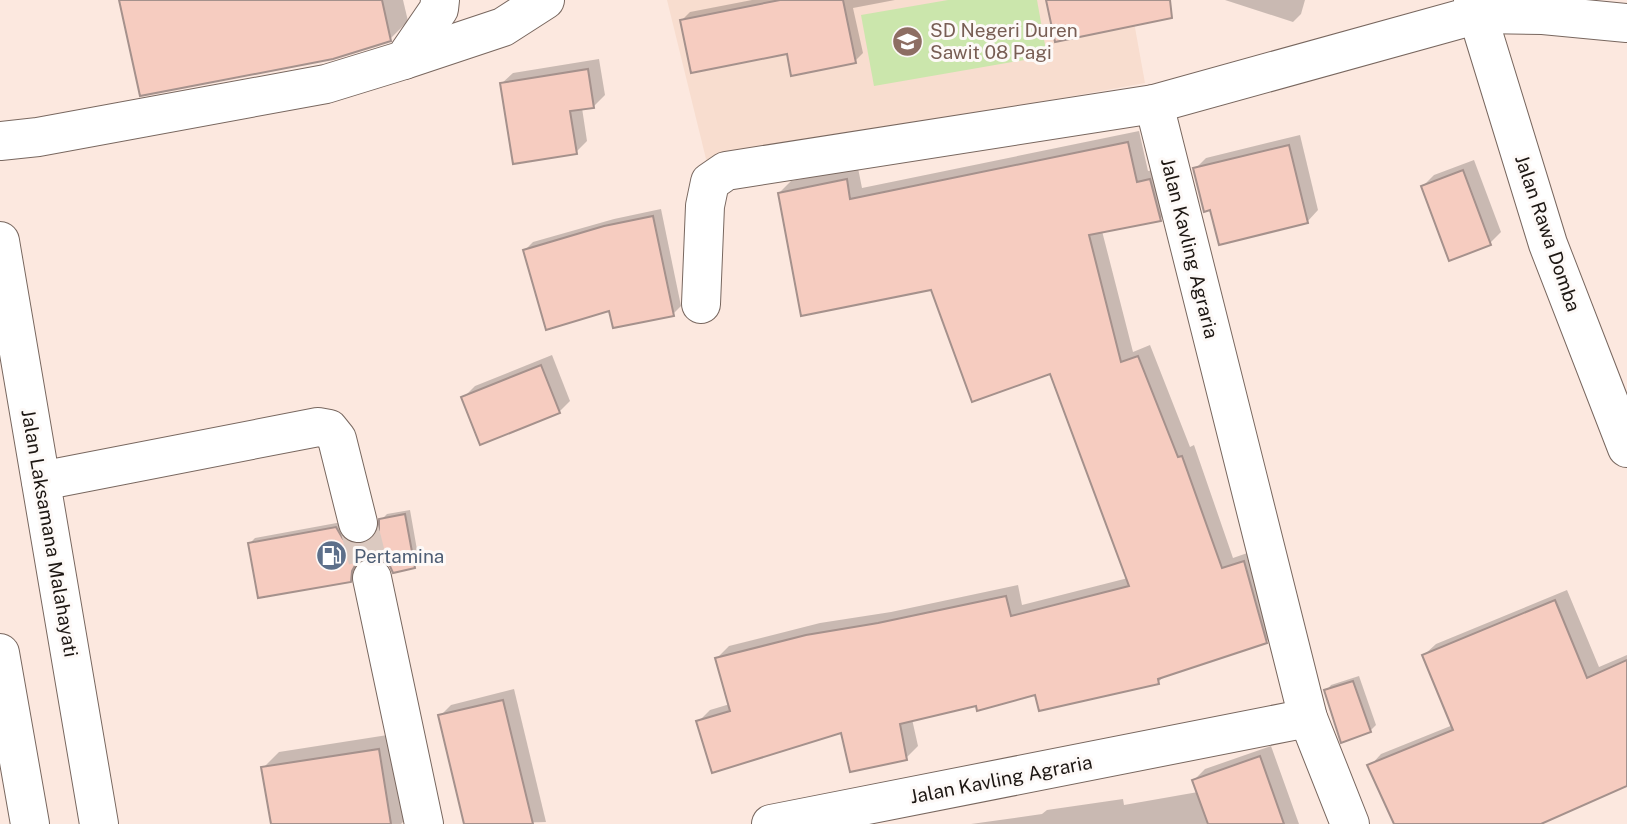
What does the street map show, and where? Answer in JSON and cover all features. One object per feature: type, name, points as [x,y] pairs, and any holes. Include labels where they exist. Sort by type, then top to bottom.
[{"type":"main road","points":[[404,60],[439,9],[440,0]]},
{"type":"main road","points":[[0,141],[38,137],[302,89],[404,60],[503,27],[545,0]]},
{"type":"main road","points":[[701,304],[705,206],[710,182],[726,170],[1154,104],[1476,7],[1626,25]]},
{"type":"main road","name":"Jalan Rawa Domba","points":[[1476,7],[1548,244],[1627,448]]},
{"type":"main road","name":"Jalan Kavling Agraria","points":[[1154,104],[1308,718],[1350,824]]},
{"type":"main road","name":"Jalan Laksamana Malahayati","points":[[0,241],[99,824]]},
{"type":"main road","points":[[41,481],[318,427],[329,429],[337,439],[359,523]]},
{"type":"main road","points":[[372,578],[424,824]]},
{"type":"main road","points":[[0,653],[30,824]]},
{"type":"main road","name":"Jalan Kavling Agraria","points":[[771,824],[861,816],[1308,718]]},
{"type":"shaded area","name":"SD Negeri Duren Sawit 08 Pagi","points":[[667,0],[1130,0],[1145,83],[707,163]]},
{"type":"green space","points":[[948,0],[1037,0],[1047,56],[874,86],[861,15]]},
{"type":"building","points":[[119,0],[382,0],[391,41],[333,59],[140,96]]},
{"type":"building","points":[[780,0],[843,0],[856,63],[791,76],[787,54],[691,73],[680,20]]},
{"type":"building","points":[[1046,0],[1170,0],[1172,18],[1055,42]]},
{"type":"building","points":[[588,69],[594,108],[570,111],[577,154],[513,164],[500,83]]},
{"type":"building","points":[[1128,142],[1137,182],[1150,179],[1161,221],[1089,235],[1121,362],[1138,356],[1178,457],[1182,456],[1222,568],[1244,561],[1267,643],[1158,679],[1159,684],[1039,711],[1035,695],[977,711],[976,706],[900,724],[907,760],[850,772],[841,733],[712,773],[696,721],[730,711],[715,658],[806,635],[1006,596],[1011,616],[1129,586],[1050,374],[972,402],[931,290],[801,316],[778,193],[847,179],[850,199]]},
{"type":"building","points":[[1289,145],[1308,223],[1219,245],[1210,210],[1204,212],[1193,168]]},
{"type":"building","points":[[1463,170],[1491,245],[1449,261],[1421,186]]},
{"type":"building","points":[[653,216],[674,316],[613,328],[609,311],[546,330],[523,250],[604,226]]},
{"type":"building","points":[[541,365],[560,413],[480,445],[461,397]]},
{"type":"building","name":"Pertamina","points":[[405,514],[415,568],[393,573],[389,564],[379,557],[368,557],[357,562],[352,571],[351,582],[258,598],[248,543],[336,527],[343,539],[351,544],[363,544],[374,538],[379,530],[379,519]]},
{"type":"building","points":[[1555,600],[1587,678],[1627,660],[1627,786],[1541,824],[1394,824],[1367,765],[1453,730],[1422,655]]},
{"type":"building","points":[[1353,681],[1371,732],[1341,743],[1324,690]]},
{"type":"building","points":[[503,700],[533,824],[464,824],[438,715]]},
{"type":"building","points":[[379,749],[391,824],[271,824],[261,767]]},
{"type":"building","points":[[1260,756],[1284,824],[1208,824],[1192,780]]},
{"type":"tunnel","points":[[358,523],[372,578]]},
{"type":"place","name":"SD Negeri Duren Sawit 08 Pagi","points":[[907,41]]},
{"type":"place","name":"Pertamina","points":[[331,556]]}]
